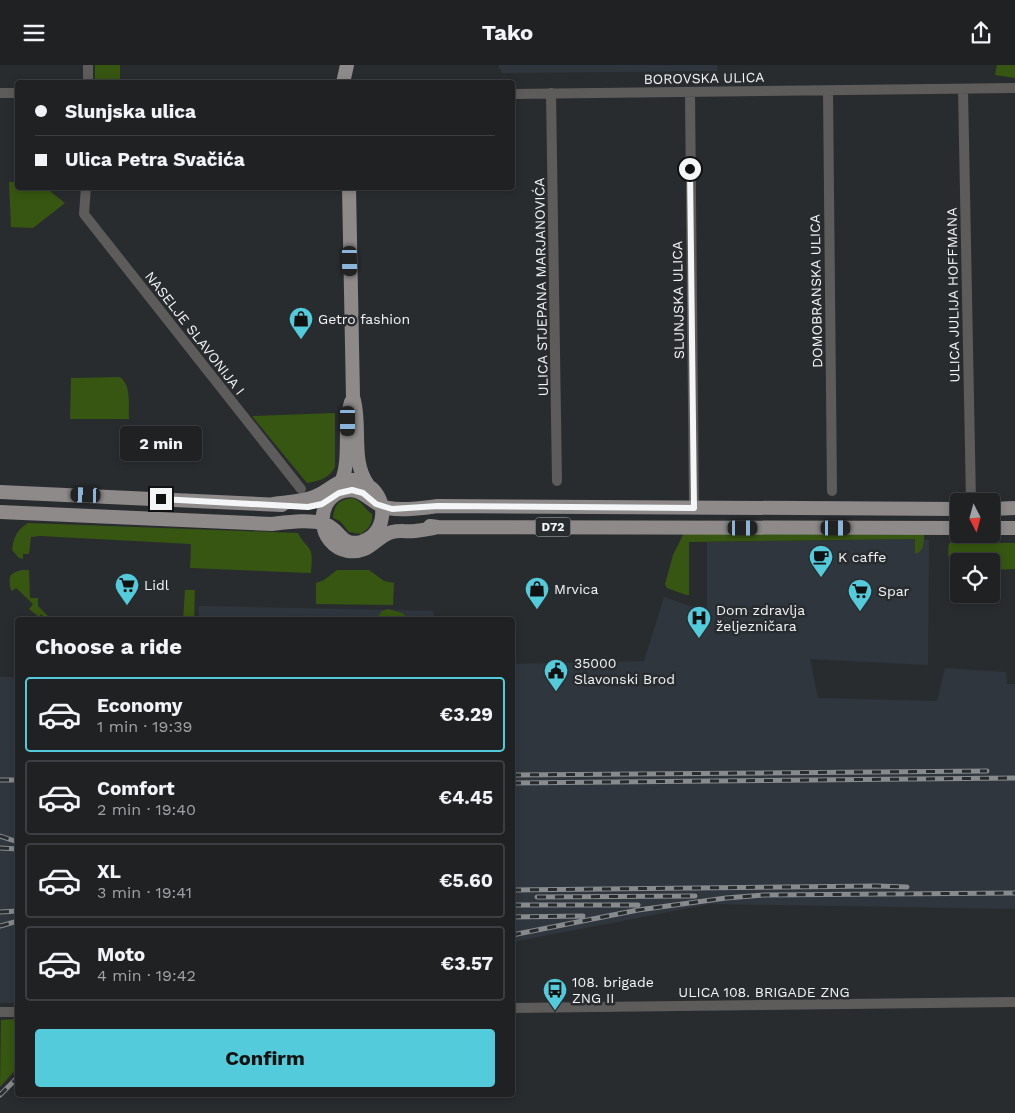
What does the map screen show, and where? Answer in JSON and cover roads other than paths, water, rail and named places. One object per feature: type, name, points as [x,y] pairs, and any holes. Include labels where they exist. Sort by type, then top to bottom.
[{"type":"main road","points":[[344,80],[347,65]]},
{"type":"main road","points":[[352,65],[354,80]]},
{"type":"main road","points":[[349,190],[353,397],[357,415],[359,466],[363,478],[368,485]]},
{"type":"main road","points":[[323,528],[322,514],[342,480],[347,466],[348,412],[353,397]]},
{"type":"main road","points":[[342,480],[355,480],[374,489],[380,502],[382,519],[377,531]]},
{"type":"main road","name":"D72","points":[[273,504],[316,497],[342,480]]},
{"type":"main road","name":"D72","points":[[0,492],[308,507],[345,491],[358,491],[371,501],[404,509],[438,506],[950,509]]},
{"type":"main road","points":[[1000,509],[1015,508]]},
{"type":"main road","name":"D72","points":[[0,512],[272,523],[335,530],[342,539],[352,543],[364,541],[384,527],[414,524],[438,527],[950,528]]},
{"type":"main road","name":"D72","points":[[323,528],[336,545],[348,551],[356,551],[371,547],[392,532],[417,531],[438,527]]},
{"type":"main road","points":[[1000,528],[1015,528]]},
{"type":"street","points":[[88,65],[88,80]]},
{"type":"street","name":"BOROVSKA ULICA","points":[[515,94],[1015,88]]},
{"type":"street","name":"ULICA JULIJA HOFFMANA","points":[[963,89],[971,493]]},
{"type":"street","name":"DOMOBRANSKA ULICA","points":[[828,91],[832,491]]},
{"type":"street","name":"SLUNJSKA ULICA","points":[[690,92],[694,508]]},
{"type":"street","points":[[0,93],[15,93]]},
{"type":"street","name":"ULICA STJEPANA MARJANOVIĆA","points":[[551,93],[557,481]]},
{"type":"street","name":"NASELJE SLAVONIJA I","points":[[86,190],[84,214],[301,489]]},
{"type":"street","name":"ULICA 108. BRIGADE ZNG","points":[[515,1008],[1015,1002]]},
{"type":"street","points":[[0,1012],[15,1012]]},
{"type":"railway","points":[[515,775],[987,771]]},
{"type":"railway","points":[[515,783],[1015,778]]},
{"type":"railway","points":[[0,780],[15,780]]},
{"type":"railway","points":[[0,836],[15,841]]},
{"type":"railway","points":[[0,848],[15,849]]},
{"type":"railway","points":[[515,890],[907,887]]},
{"type":"railway","points":[[515,934],[638,910],[726,898],[764,895],[1015,893]]},
{"type":"railway","points":[[537,897],[695,896]]},
{"type":"railway","points":[[515,905],[638,905]]},
{"type":"railway","points":[[0,912],[15,911]]},
{"type":"railway","points":[[515,917],[583,916]]},
{"type":"railway","points":[[0,926],[15,922]]},
{"type":"railway","points":[[0,1095],[15,1080]]},
{"type":"place","name":"Getro fashion","points":[[301,340]]},
{"type":"place","name":"K caffe","points":[[821,578]]},
{"type":"place","name":"Lidl","points":[[127,606]]},
{"type":"place","name":"Mrvica","points":[[537,610]]},
{"type":"place","name":"Spar","points":[[860,612]]},
{"type":"place","name":"Dom zdravlja željezničara","points":[[699,639]]},
{"type":"place","name":"35000 Slavonski Brod","points":[[556,692]]},
{"type":"place","name":"108. brigade ZNG II","points":[[555,1011]]}]
